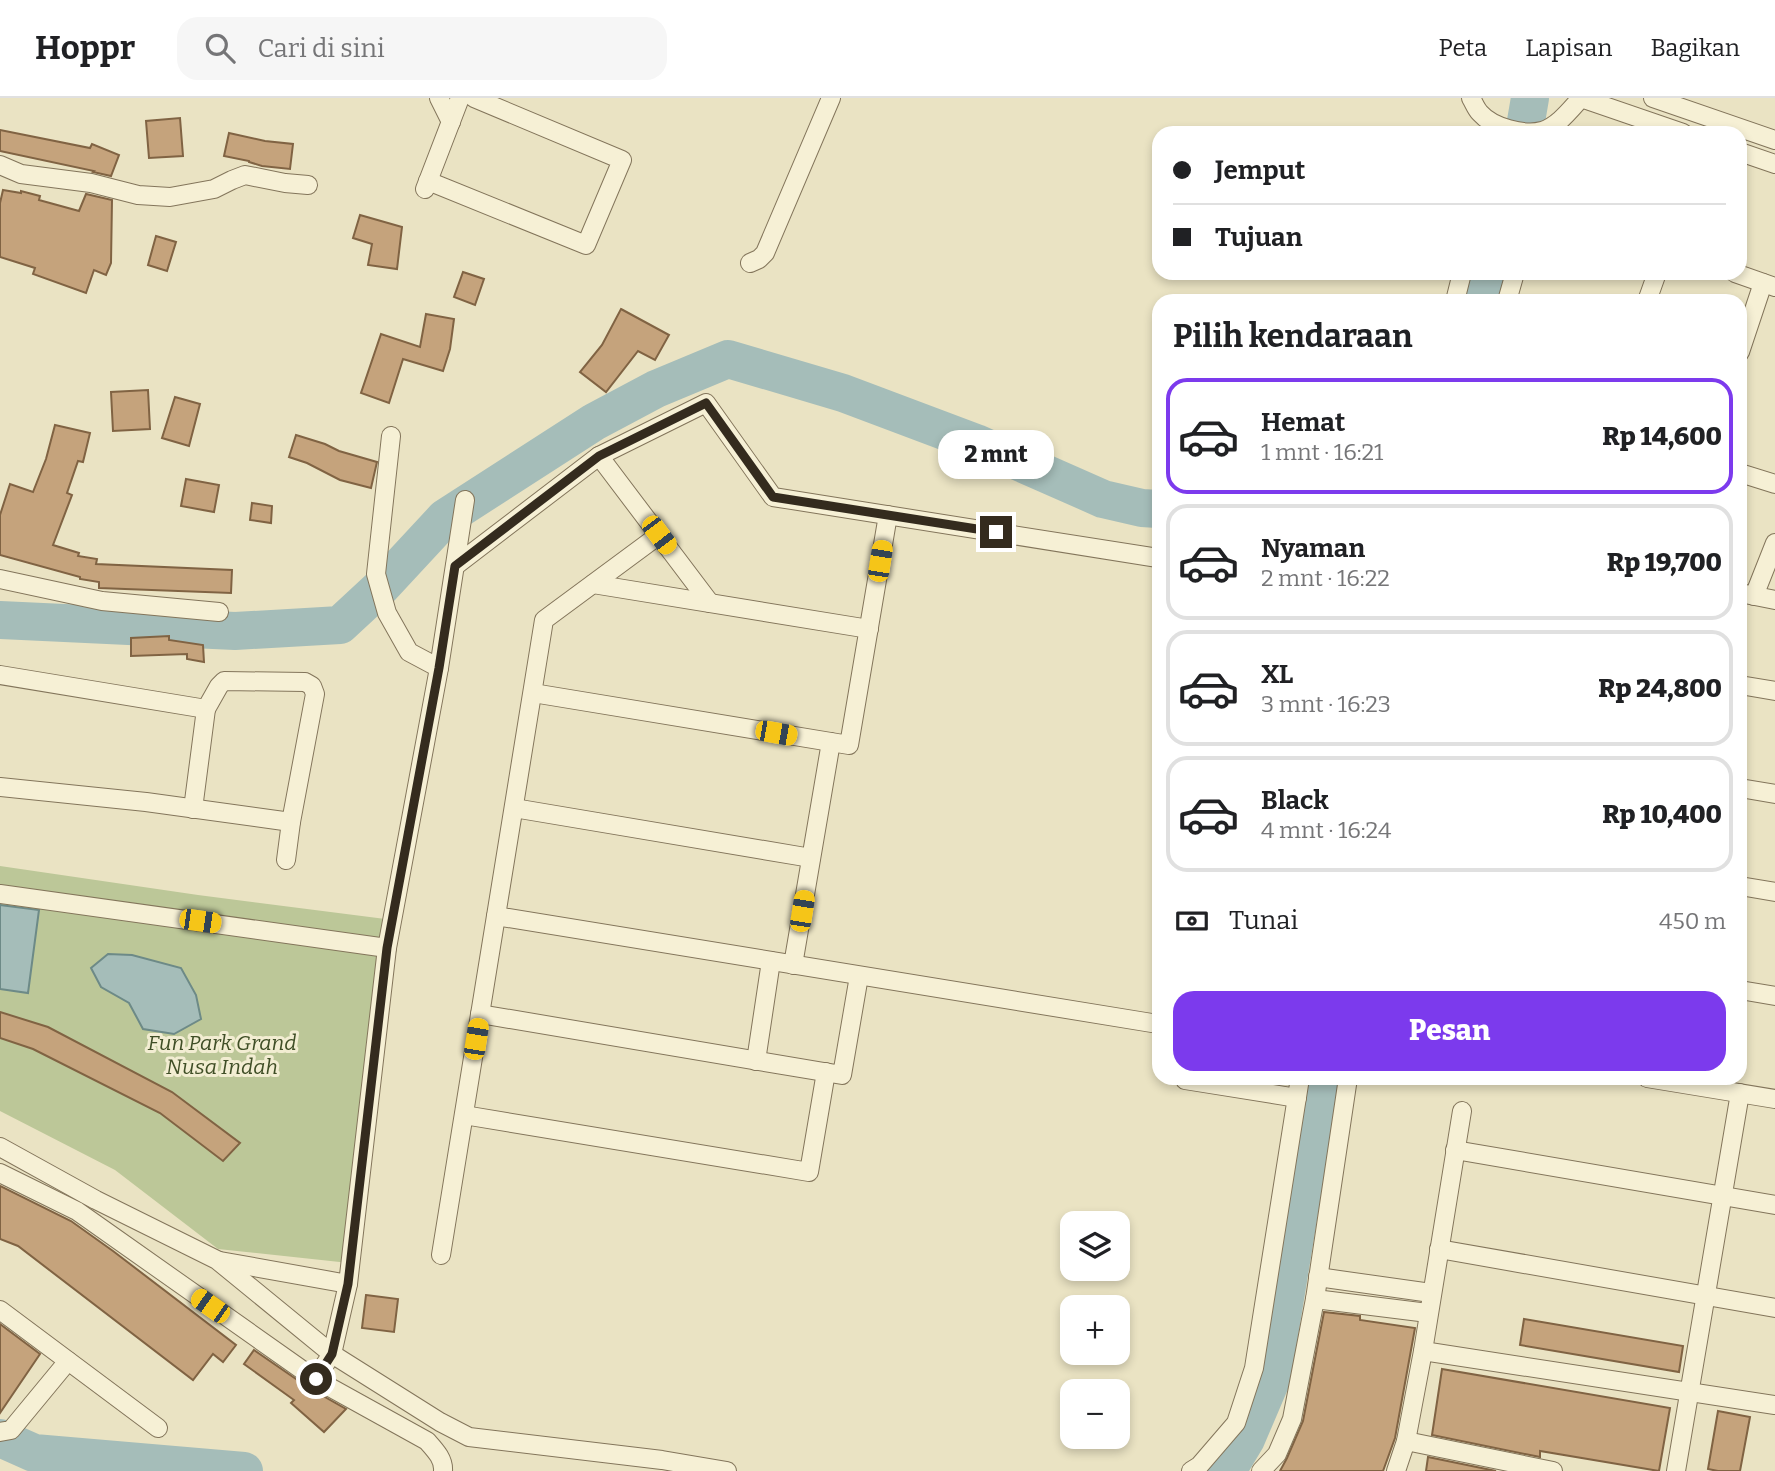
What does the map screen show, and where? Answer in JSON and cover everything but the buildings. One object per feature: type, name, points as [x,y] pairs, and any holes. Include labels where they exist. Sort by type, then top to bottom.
[{"type":"street","points":[[439,98],[451,122]]},
{"type":"street","points":[[460,98],[427,186],[586,245],[622,160],[474,98]]},
{"type":"street","points":[[750,263],[759,260],[765,253],[831,98]]},
{"type":"street","points":[[1471,98],[1480,113],[1497,126]]},
{"type":"street","points":[[1552,126],[1581,98],[1663,126]]},
{"type":"street","points":[[1653,98],[1734,126]]},
{"type":"street","points":[[1747,130],[1775,140]]},
{"type":"street","points":[[1747,154],[1775,164]]},
{"type":"street","points":[[0,165],[21,174],[91,183],[138,195],[170,197],[214,189],[245,175],[308,185]]},
{"type":"street","points":[[1747,277],[1769,285],[1747,336]]},
{"type":"street","points":[[455,566],[599,456],[706,403],[773,497],[1152,557]]},
{"type":"street","points":[[391,436],[376,574],[387,613],[409,652],[439,668]]},
{"type":"street","points":[[599,456],[710,603]]},
{"type":"street","points":[[1747,475],[1775,484]]},
{"type":"street","points":[[316,1379],[332,1354],[348,1284],[387,948],[439,668],[465,500]]},
{"type":"street","points":[[533,693],[849,746],[888,515]]},
{"type":"street","points":[[441,1255],[544,620],[659,535]]},
{"type":"street","points":[[1775,543],[1747,594],[1775,600]]},
{"type":"street","points":[[0,579],[103,601],[219,612]]},
{"type":"street","points":[[593,584],[869,629]]},
{"type":"street","points":[[0,675],[206,709]]},
{"type":"street","points":[[193,809],[206,709],[219,687],[225,681],[232,680],[305,682],[312,686],[315,694],[286,860]]},
{"type":"street","points":[[1747,686],[1775,691]]},
{"type":"street","points":[[793,965],[831,742]]},
{"type":"street","points":[[0,787],[146,802],[291,822]]},
{"type":"street","points":[[1747,789],[1775,794]]},
{"type":"street","points":[[514,808],[811,858]]},
{"type":"street","points":[[1747,887],[1775,892]]},
{"type":"street","points":[[0,894],[387,948]]},
{"type":"street","points":[[496,916],[1152,1023]]},
{"type":"street","points":[[756,1060],[771,961]]},
{"type":"street","points":[[480,1014],[842,1075],[859,976]]},
{"type":"street","points":[[1747,991],[1775,996]]},
{"type":"street","points":[[464,1115],[809,1172],[826,1072]]},
{"type":"street","points":[[1216,1085],[1297,1098]]},
{"type":"street","points":[[1191,1471],[1199,1466],[1236,1423],[1254,1368],[1299,1085]]},
{"type":"street","points":[[1261,1471],[1277,1454],[1292,1419],[1315,1299],[1347,1085]]},
{"type":"street","points":[[1690,1085],[1775,1099]]},
{"type":"street","points":[[1676,1471],[1740,1093]]},
{"type":"street","points":[[1396,1471],[1406,1441],[1423,1351],[1462,1111]]},
{"type":"street","points":[[0,1147],[96,1200],[217,1260],[332,1354],[440,1422],[470,1437],[727,1471]]},
{"type":"street","points":[[1455,1150],[1775,1205]]},
{"type":"street","points":[[0,1173],[77,1211],[316,1379],[427,1441],[438,1452],[443,1469]]},
{"type":"street","points":[[1439,1249],[1775,1308]]},
{"type":"street","points":[[217,1260],[348,1284]]},
{"type":"street","points":[[1318,1277],[1431,1293]]},
{"type":"street","points":[[1315,1299],[1428,1313]]},
{"type":"street","points":[[0,1310],[158,1428]]},
{"type":"street","points":[[1423,1351],[1775,1405]]},
{"type":"street","points":[[0,1432],[11,1430],[68,1361]]},
{"type":"street","points":[[427,1441],[440,1422]]},
{"type":"street","points":[[1406,1441],[1553,1471]]},
{"type":"green space","name":"Fun Park Grand Nusa Indah","points":[[0,866],[401,921],[349,1263],[218,1249],[115,1170],[0,1111]]},
{"type":"water","points":[[0,905],[39,910],[28,993],[0,989]]},
{"type":"water","points":[[108,954],[132,955],[181,968],[196,995],[201,1019],[174,1034],[143,1029],[129,1003],[101,987],[91,968]]},
{"type":"waterway","points":[[1525,126],[1530,98]]},
{"type":"waterway","points":[[1480,294],[1485,280]]},
{"type":"waterway","points":[[0,620],[235,631],[340,625],[381,587],[445,518],[594,422],[656,389],[728,359],[843,393],[976,443],[1103,499],[1152,509]]},
{"type":"waterway","points":[[1227,1471],[1246,1439],[1272,1378],[1320,1085]]},
{"type":"waterway","points":[[0,1438],[34,1453],[244,1471]]},
{"type":"route","points":[[316,1379],[332,1354],[348,1284],[387,948],[439,668],[455,566],[599,456],[706,403],[773,497],[996,532]]}]
